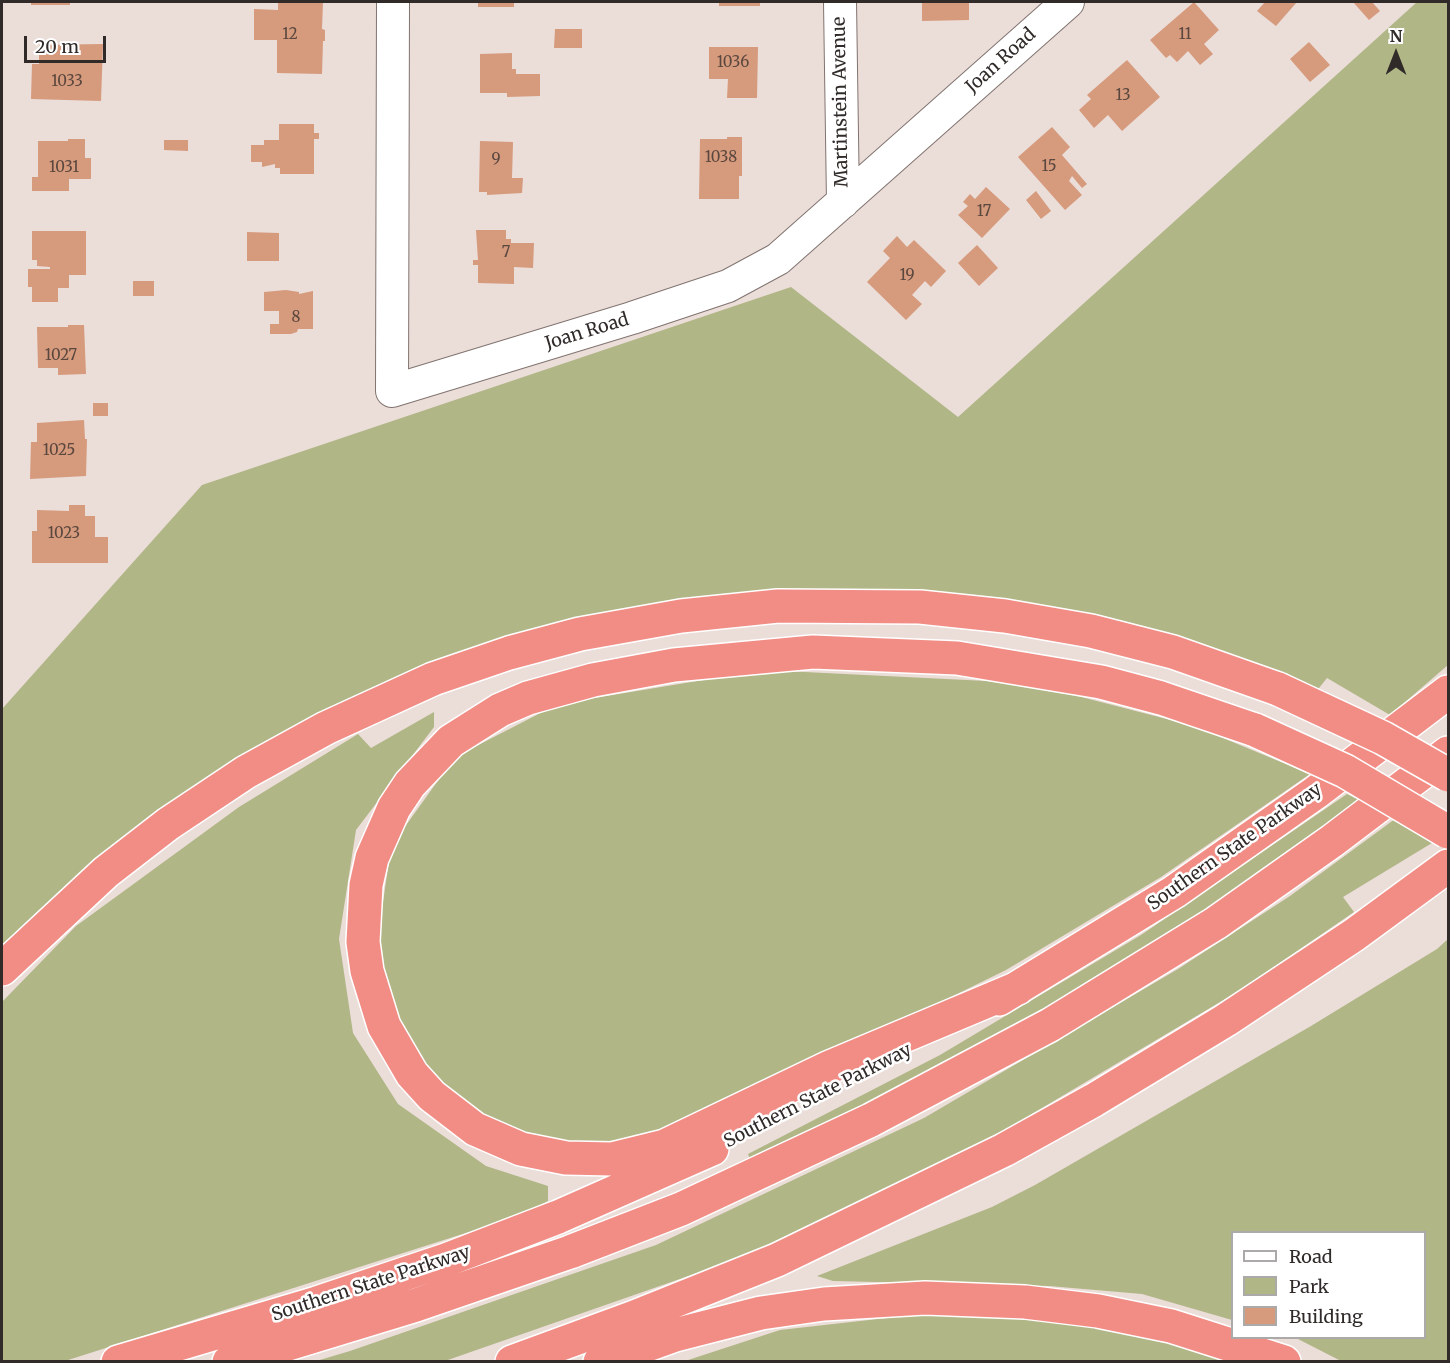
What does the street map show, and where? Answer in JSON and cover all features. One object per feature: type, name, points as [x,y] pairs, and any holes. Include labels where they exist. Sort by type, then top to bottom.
[{"type":"highway","points":[[2,969],[106,872],[168,824],[246,772],[326,728],[434,679],[509,653],[580,634],[661,619],[778,606],[920,607],[1005,616],[1081,629],[1173,652],[1278,688],[1374,734],[1449,775]]},
{"type":"highway","points":[[1018,988],[830,1067],[665,1146],[612,1159],[566,1158],[521,1149],[475,1129],[432,1096],[412,1074],[384,1026],[367,971],[363,922],[366,885],[372,858],[394,808],[410,784],[451,741],[500,710],[528,698],[593,680],[674,665],[813,652],[957,658],[1101,682],[1255,730],[1345,771],[1449,832]]},
{"type":"highway","name":"Southern State Parkway","points":[[118,1362],[385,1282],[558,1217],[680,1164],[815,1099],[1018,988],[1219,861],[1449,692]]},
{"type":"highway","name":"Southern State Parkway","points":[[229,1362],[416,1305],[570,1252],[691,1204],[871,1120],[1050,1025],[1216,923],[1323,848],[1449,753]]},
{"type":"highway","points":[[512,1362],[623,1322],[777,1260],[995,1155],[1094,1100],[1226,1020],[1354,935],[1449,866]]},
{"type":"highway","points":[[600,1362],[675,1335],[761,1313],[824,1304],[925,1298],[1025,1302],[1098,1311],[1171,1326],[1284,1362]]},
{"type":"street","name":"Joan Road","points":[[393,2],[392,391],[632,318],[728,286],[778,259],[1068,2]]},
{"type":"street","name":"Martinstein Avenue","points":[[840,2],[843,202]]},
{"type":"green space","points":[[1417,2],[1448,2],[1448,665],[1390,715],[1327,678],[1315,693],[1026,608],[630,614],[298,726],[2,955],[2,709],[202,485],[791,287],[958,417]]},
{"type":"green space","points":[[764,670],[1027,683],[1194,726],[1310,774],[1161,877],[1006,970],[656,1142],[592,1151],[482,1123],[405,1051],[376,952],[391,846],[455,757],[558,704]]},
{"type":"green space","points":[[434,712],[434,727],[356,830],[339,939],[353,1033],[398,1104],[486,1166],[548,1186],[548,1201],[519,1216],[65,1361],[2,1362],[2,1002],[76,926],[239,807],[358,734],[371,748]]},
{"type":"green space","points":[[1347,794],[1367,804],[1151,948],[948,1070],[751,1162],[748,1154],[940,1055],[1141,935]]},
{"type":"green space","points":[[1395,819],[1432,843],[1343,897],[1354,912],[1242,989],[1000,1133],[740,1258],[445,1361],[313,1362],[656,1245],[924,1118],[1178,969],[1290,896]]},
{"type":"green space","points":[[1448,939],[1448,1361],[1341,1361],[1298,1339],[1426,1339],[1426,1231],[1231,1231],[1231,1320],[1142,1294],[1049,1286],[833,1281],[817,1276],[992,1207],[1035,1185],[1311,1026],[1437,949]]},
{"type":"green space","points":[[958,1310],[1129,1329],[1227,1361],[682,1362],[780,1330]]},
{"type":"building","points":[[31,2],[70,2],[70,5],[31,5]]},
{"type":"building","points":[[278,2],[323,2],[322,29],[325,30],[325,41],[323,41],[322,74],[277,73],[277,40],[254,40],[254,9],[278,10]]},
{"type":"building","points":[[478,2],[514,2],[514,7],[478,7]]},
{"type":"building","points":[[719,2],[760,2],[760,6],[719,6]]},
{"type":"building","points":[[922,2],[969,2],[969,20],[922,21]]},
{"type":"building","points":[[1194,2],[1219,30],[1204,44],[1213,54],[1200,65],[1188,51],[1177,62],[1170,55],[1166,58],[1150,40]]},
{"type":"building","points":[[1265,2],[1297,2],[1276,26],[1257,11]]},
{"type":"building","points":[[1353,2],[1372,2],[1380,11],[1369,20]]},
{"type":"building","points":[[555,29],[582,29],[582,48],[554,48]]},
{"type":"building","points":[[1309,42],[1330,65],[1310,82],[1290,59]]},
{"type":"building","points":[[103,44],[101,101],[31,99],[32,64],[39,64],[39,45]]},
{"type":"building","points":[[709,47],[758,47],[757,98],[727,98],[728,79],[709,79]]},
{"type":"building","points":[[512,53],[512,69],[516,69],[516,74],[540,74],[540,96],[507,97],[507,93],[480,93],[480,54]]},
{"type":"building","points":[[1127,60],[1160,97],[1122,131],[1108,115],[1094,128],[1079,110],[1091,99],[1087,95]]},
{"type":"building","points":[[279,124],[314,124],[314,133],[319,133],[319,139],[314,139],[314,174],[280,174],[280,168],[275,168],[275,164],[262,167],[262,162],[251,162],[251,145],[264,145],[264,140],[279,140]]},
{"type":"building","points":[[1052,127],[1070,147],[1062,155],[1087,184],[1082,188],[1072,176],[1069,181],[1082,195],[1065,210],[1018,157]]},
{"type":"building","points":[[727,137],[742,137],[742,176],[739,176],[739,199],[699,199],[700,139],[727,139]]},
{"type":"building","points":[[68,139],[85,139],[85,158],[91,158],[91,179],[69,179],[69,191],[32,191],[32,177],[38,177],[38,141],[68,141]]},
{"type":"building","points":[[164,140],[188,140],[188,151],[164,150]]},
{"type":"building","points":[[480,141],[513,142],[512,178],[523,178],[522,193],[487,195],[487,192],[479,192]]},
{"type":"building","points":[[986,187],[1010,209],[982,238],[958,215],[968,206],[963,202],[970,194],[975,199]]},
{"type":"building","points":[[1036,191],[1051,211],[1041,219],[1026,200]]},
{"type":"building","points":[[476,230],[506,230],[506,239],[511,239],[511,243],[534,243],[533,268],[514,267],[514,284],[478,283],[478,265],[473,265],[473,260],[478,260]]},
{"type":"building","points":[[32,231],[86,231],[86,275],[69,275],[69,288],[58,288],[58,302],[32,302],[32,287],[28,287],[28,269],[50,269],[50,267],[37,266],[37,260],[32,260]]},
{"type":"building","points":[[247,232],[279,233],[279,261],[247,261]]},
{"type":"building","points":[[897,236],[907,247],[914,240],[946,271],[931,287],[925,281],[912,295],[922,304],[906,320],[867,282],[890,258],[883,251]]},
{"type":"building","points":[[977,245],[998,268],[979,286],[958,263]]},
{"type":"building","points":[[133,281],[154,281],[154,296],[133,296]]},
{"type":"building","points":[[286,290],[299,292],[299,294],[313,291],[313,329],[298,329],[297,332],[291,334],[270,334],[270,324],[279,324],[279,311],[264,311],[264,292]]},
{"type":"building","points":[[68,325],[84,325],[86,374],[58,375],[58,368],[38,368],[37,327],[68,327]]},
{"type":"building","points":[[93,403],[108,403],[108,416],[93,416]]},
{"type":"building","points":[[84,420],[85,439],[87,439],[86,476],[30,479],[31,442],[37,442],[37,423]]},
{"type":"building","points":[[69,505],[85,505],[85,516],[95,516],[95,537],[108,537],[108,563],[32,563],[32,531],[37,531],[37,510],[69,511]]}]
